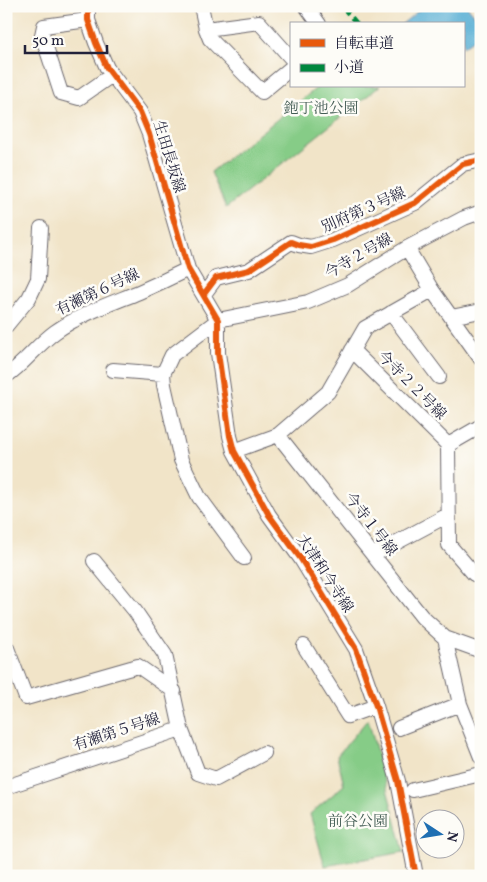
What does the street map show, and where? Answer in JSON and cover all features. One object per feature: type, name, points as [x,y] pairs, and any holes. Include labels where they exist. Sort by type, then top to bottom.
[{"type":"street","points":[[201,6],[210,39],[262,92],[290,69]]},
{"type":"street","points":[[306,6],[318,22]]},
{"type":"street","points":[[88,13],[44,26],[42,35],[61,93],[79,98],[112,75]]},
{"type":"street","name":"生田長坂線","points":[[88,13],[96,43],[112,75],[140,112],[149,134],[188,269],[204,294]]},
{"type":"street","points":[[206,29],[259,22],[290,57]]},
{"type":"street","name":"別府第３号線","points":[[204,294],[216,278],[249,270],[291,242],[311,247],[332,240],[416,203],[462,164],[481,160]]},
{"type":"street","name":"今寺２号線","points":[[218,320],[308,302],[348,285],[407,248],[464,218],[481,212]]},
{"type":"street","points":[[6,326],[29,298],[38,279],[40,228]]},
{"type":"street","points":[[407,248],[432,290],[481,359]]},
{"type":"street","name":"有瀬第６号線","points":[[6,376],[13,372],[37,346],[56,332],[90,312],[188,269]]},
{"type":"street","points":[[234,451],[278,435],[328,392],[365,328],[432,290]]},
{"type":"street","name":"大津和今寺線","points":[[204,294],[218,320],[218,353],[230,436],[234,451],[269,515],[301,559],[356,649],[376,706],[398,781],[416,876]]},
{"type":"street","points":[[451,317],[481,311]]},
{"type":"street","points":[[391,313],[439,377]]},
{"type":"street","points":[[218,320],[172,355],[164,374],[164,385],[181,460],[198,497],[244,558]]},
{"type":"street","name":"今寺２２号線","points":[[352,350],[448,445]]},
{"type":"street","points":[[113,370],[164,374]]},
{"type":"street","points":[[481,426],[448,445],[449,545],[474,574],[481,576]]},
{"type":"street","name":"今寺１号線","points":[[278,435],[422,617],[445,638],[481,651]]},
{"type":"street","points":[[373,556],[448,515]]},
{"type":"street","points":[[94,561],[135,611],[165,655],[181,729]]},
{"type":"street","points":[[445,638],[460,704],[481,757]]},
{"type":"street","points":[[304,646],[348,716],[376,706]]},
{"type":"street","points":[[7,648],[26,698],[138,666],[174,691]]},
{"type":"street","points":[[399,728],[460,704]]},
{"type":"street","name":"有瀬第５号線","points":[[6,787],[181,729],[198,773],[216,779],[264,753]]},
{"type":"street","points":[[412,790],[481,774]]},
{"type":"green space","name":"鉋丁池公園","points":[[316,88],[377,88],[226,208],[211,172]]},
{"type":"green space","name":"前谷公園","points":[[368,719],[404,852],[325,866],[310,814],[344,785],[337,756]]},
{"type":"water","points":[[424,6],[467,6],[481,23],[481,34],[464,46],[464,22],[404,22]]},
{"type":"marked path","points":[[342,6],[355,22]]},
{"type":"cycle path","points":[[88,6],[88,20],[107,68],[140,112],[149,134],[188,269],[218,320],[218,353],[230,436],[234,451],[269,515],[301,559],[356,649],[376,706],[398,781],[416,876]]},
{"type":"cycle path","points":[[204,294],[216,278],[249,270],[291,242],[311,247],[333,240],[415,203],[463,164],[481,160]]}]
